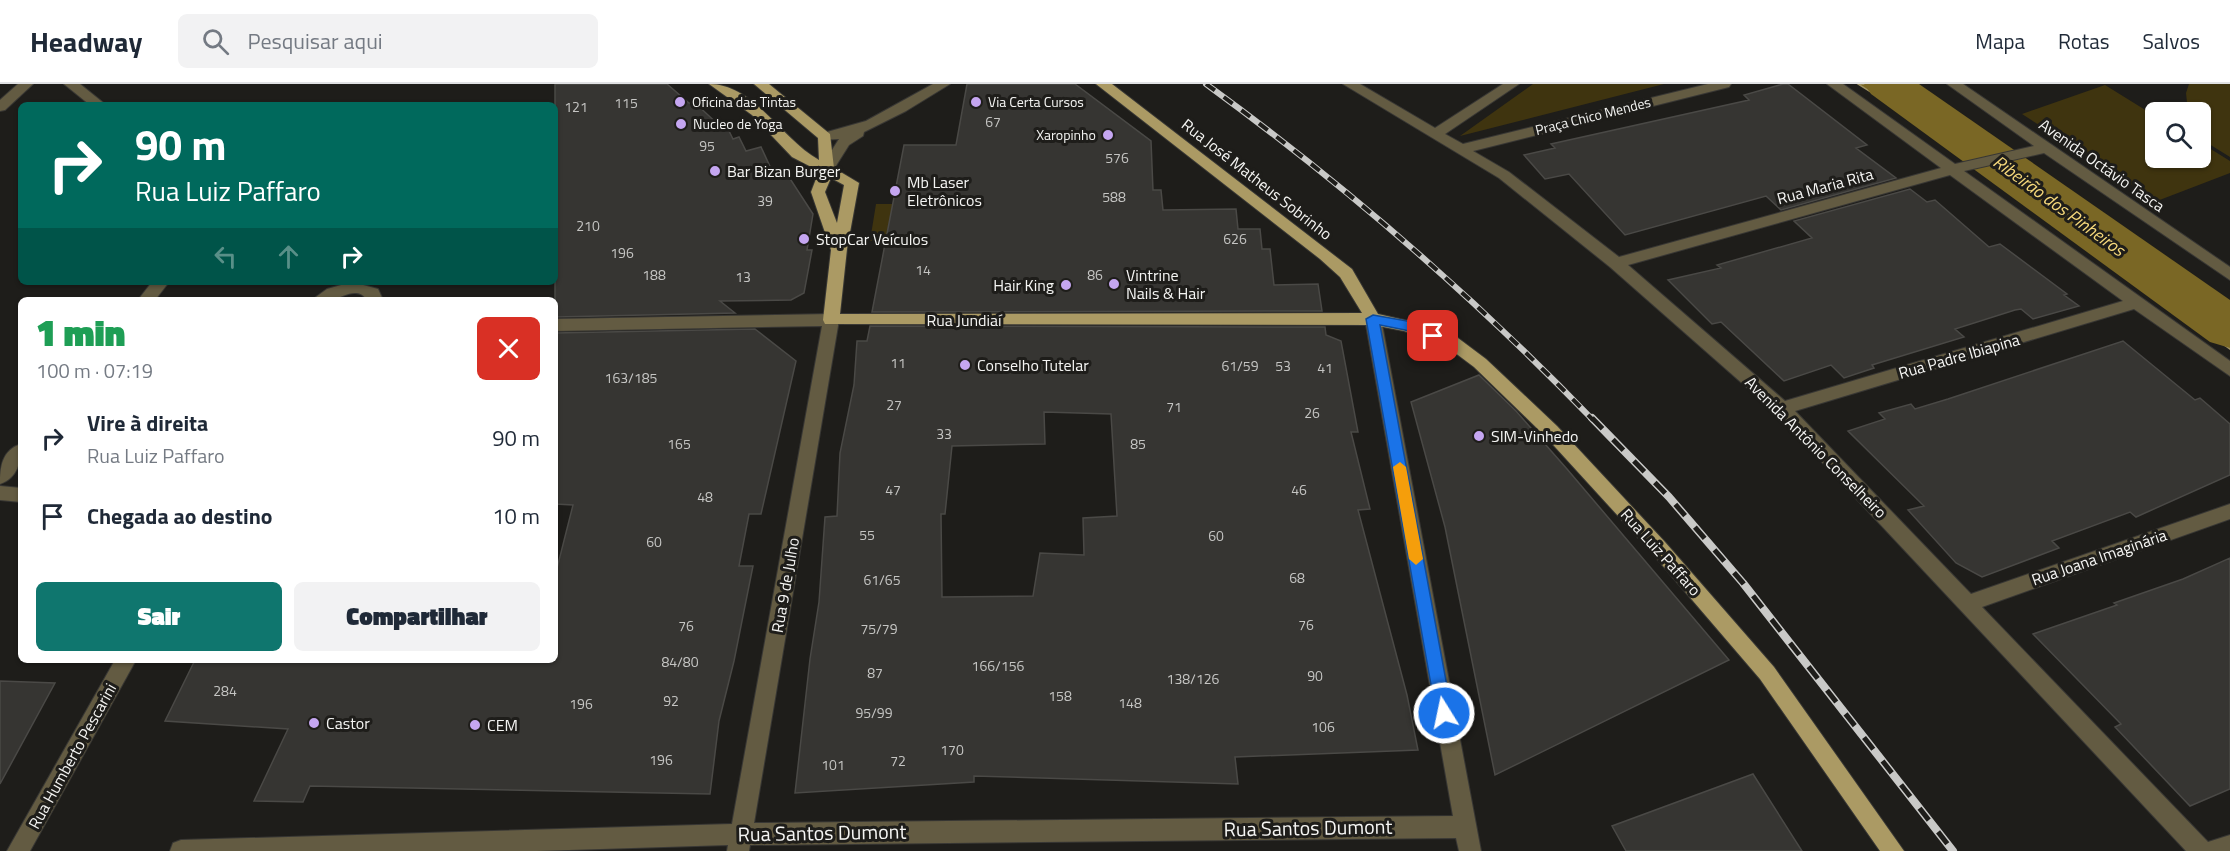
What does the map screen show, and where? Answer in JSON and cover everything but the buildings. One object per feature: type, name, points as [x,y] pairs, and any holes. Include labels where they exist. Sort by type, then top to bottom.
[{"type":"main road","points":[[716,84],[757,112],[797,154],[853,185],[838,249],[831,320]]},
{"type":"main road","points":[[760,84],[801,115],[825,137],[827,169],[818,192],[838,249]]},
{"type":"main road","name":"Rua José Matheus Sobrinho","points":[[1103,84],[1346,273],[1373,319]]},
{"type":"main road","name":"Rua Jundiaí","points":[[831,320],[1373,319]]},
{"type":"main road","name":"Rua Luiz Paffaro","points":[[1373,319],[1407,326],[1452,342],[1479,363],[1551,431],[1658,547],[1767,673],[1893,851]]},
{"type":"street","points":[[0,107],[26,84]]},
{"type":"street","points":[[71,84],[95,102]]},
{"type":"street","points":[[827,169],[844,142],[943,84]]},
{"type":"street","name":"Avenida Antônio Conselheiro","points":[[1350,84],[1435,135],[1462,148],[1504,175],[1616,263],[1782,408],[1969,603],[2201,851]]},
{"type":"street","points":[[1435,135],[1512,84]]},
{"type":"street","name":"Praça Chico Mendes","points":[[1462,148],[1724,84]]},
{"type":"street","points":[[1834,84],[2230,370]]},
{"type":"street","name":"Avenida Octávio Tasca","points":[[1954,84],[2230,275]]},
{"type":"street","points":[[825,137],[837,136],[882,118]]},
{"type":"street","name":"Rua Maria Rita","points":[[1616,263],[1970,165],[2045,148]]},
{"type":"street","points":[[148,297],[158,285]]},
{"type":"street","points":[[325,292],[358,288],[372,293],[374,297]]},
{"type":"street","name":"Rua Padre Ibiapina","points":[[1782,408],[2136,303]]},
{"type":"street","points":[[1373,319],[1470,851]]},
{"type":"street","name":"Rua Jundiaí","points":[[558,325],[831,320]]},
{"type":"street","name":"Rua 9 de Julho","points":[[740,842],[831,320]]},
{"type":"street","points":[[0,477],[18,455]]},
{"type":"street","points":[[0,493],[18,495]]},
{"type":"street","name":"Rua Joana Imaginária","points":[[1969,603],[2230,511]]},
{"type":"street","name":"Rua Humberto Pescarini","points":[[18,851],[124,663]]},
{"type":"street","name":"Rua Santos Dumont","points":[[181,851],[740,842],[1464,826]]},
{"type":"street","points":[[2213,851],[2230,846]]},
{"type":"shaded area","points":[[1533,84],[1664,84],[1460,136]]},
{"type":"shaded area","points":[[2189,84],[2230,84],[2230,157],[2211,145],[2211,102],[2187,102],[2186,93]]},
{"type":"shaded area","points":[[2105,85],[2145,110],[2145,168],[2211,168],[2211,149],[2230,161],[2230,173],[2157,201],[2022,114]]},
{"type":"shaded area","points":[[876,204],[954,204],[924,241],[870,241]]},
{"type":"water","points":[[1858,84],[1912,84],[1976,130],[1946,139]]},
{"type":"water","points":[[2039,175],[2230,311],[2230,349],[1999,184]]},
{"type":"waterway","name":"Ribeirão dos Pinheiros","points":[[1888,84],[2230,328]]},
{"type":"railway","points":[[1206,84],[1258,122],[1407,244],[1502,330],[1593,420]]},
{"type":"railway","points":[[1592,418],[1669,497],[1743,583],[1953,851]]},
{"type":"slow traffic","points":[[1400,467],[1416,559]]},
{"type":"place","name":"Oficina das Tintas","points":[[680,102]]},
{"type":"place","name":"Via Certa Cursos","points":[[976,102]]},
{"type":"place","name":"Nucleo de Yoga","points":[[681,124]]},
{"type":"place","name":"Xaropinho","points":[[1108,135]]},
{"type":"place","name":"Bar Bizan Burger","points":[[715,171]]},
{"type":"place","name":"Mb Laser Eletrônicos","points":[[895,191]]},
{"type":"place","name":"StopCar Veículos","points":[[804,239]]},
{"type":"place","name":"Vintrine Nails & Hair","points":[[1114,284]]},
{"type":"place","name":"Hair King","points":[[1066,285]]},
{"type":"place","name":"Conselho Tutelar","points":[[965,365]]},
{"type":"place","name":"SIM-Vinhedo","points":[[1479,436]]},
{"type":"place","name":"Castor","points":[[314,723]]},
{"type":"place","name":"CEM","points":[[475,725]]},
{"type":"route","points":[[1433,336],[1407,326],[1373,319],[1444,713]]}]
